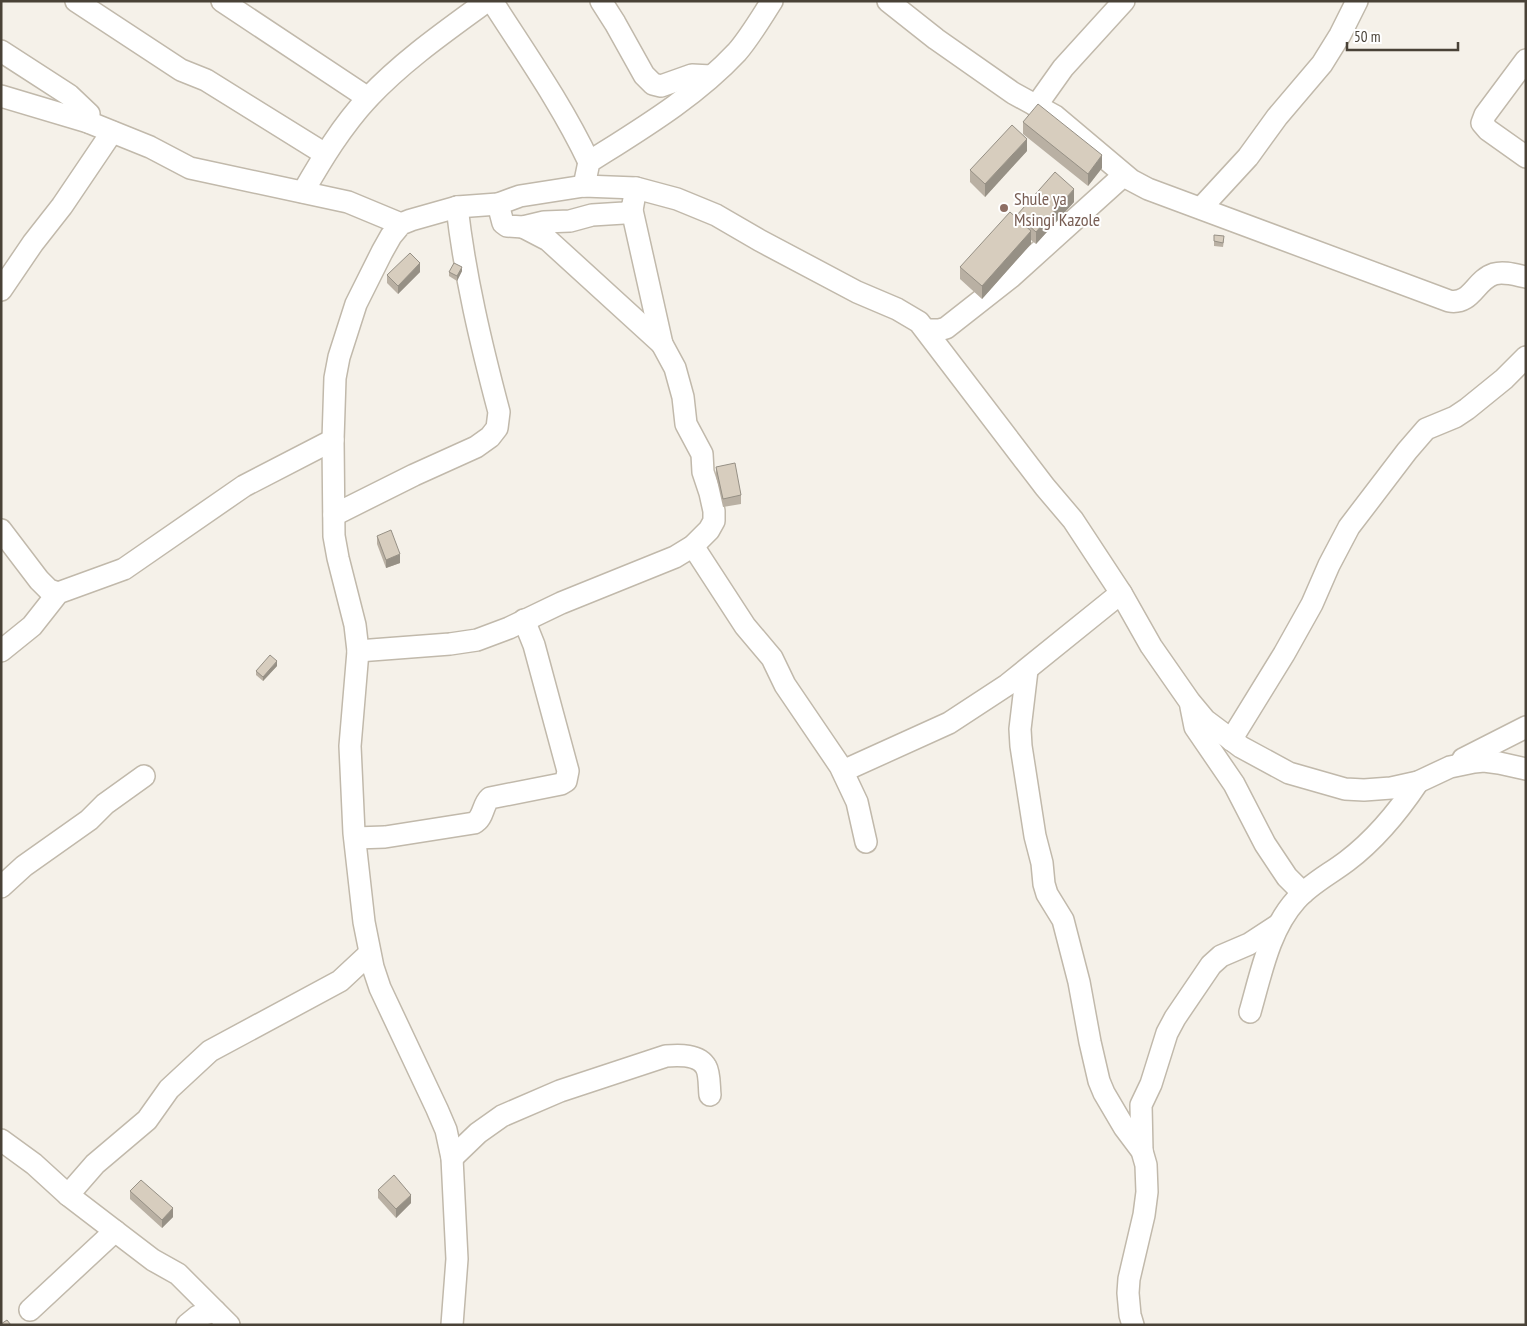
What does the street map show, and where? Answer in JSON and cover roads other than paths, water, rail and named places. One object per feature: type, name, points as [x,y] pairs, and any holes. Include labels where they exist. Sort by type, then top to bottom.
[{"type":"street","points":[[76,1],[181,70],[206,80],[325,154]]},
{"type":"street","points":[[222,1],[368,98]]},
{"type":"street","points":[[303,192],[325,154],[368,98],[417,52],[488,1]]},
{"type":"street","points":[[492,1],[575,131],[589,162],[584,186]]},
{"type":"street","points":[[601,1],[644,75],[653,84],[661,86],[692,75],[711,76]]},
{"type":"street","points":[[589,162],[680,103],[711,76],[738,51],[772,1]]},
{"type":"street","points":[[888,1],[936,39],[1013,93],[1055,116],[1138,185],[1254,230],[1292,242],[1449,301],[1455,302],[1467,298],[1480,283],[1496,273],[1526,277]]},
{"type":"street","points":[[1036,106],[1063,68],[1124,1]]},
{"type":"street","points":[[1200,208],[1248,157],[1277,117],[1322,64],[1340,35],[1357,1]]},
{"type":"street","points":[[1,51],[69,95],[89,114],[88,122]]},
{"type":"street","points":[[1526,60],[1485,115],[1482,123],[1488,130],[1526,157]]},
{"type":"street","points":[[1,96],[88,122],[150,147],[190,168],[348,202],[401,224]]},
{"type":"street","points":[[1,290],[33,243],[62,206],[112,132]]},
{"type":"street","points":[[926,330],[946,328],[976,305],[1026,265],[1124,175]]},
{"type":"street","points":[[452,1325],[457,1259],[452,1158],[446,1130],[380,988],[370,954],[364,922],[355,838],[350,746],[358,652],[355,624],[334,536],[333,440],[335,378],[338,357],[356,304],[365,285],[391,236],[401,224],[457,207],[498,204],[520,196],[584,186],[636,188],[677,199],[716,215],[759,240],[849,287],[898,309],[918,322],[926,330],[985,410],[1073,520],[1121,593],[1151,646],[1190,702],[1205,720],[1231,740],[1258,757],[1289,772],[1346,789],[1375,790],[1418,782],[1526,727]]},
{"type":"street","points":[[358,652],[477,640],[561,603],[676,557],[693,546],[709,530],[714,520],[714,511],[703,472],[702,454],[686,424],[683,397],[675,368],[662,344],[632,210],[636,188]]},
{"type":"street","points":[[498,204],[503,223],[507,226],[523,227],[544,222],[570,221],[592,214],[624,213],[632,210]]},
{"type":"street","points":[[334,515],[414,475],[476,447],[490,437],[497,428],[499,412],[474,314],[461,246],[457,207]]},
{"type":"street","points":[[523,227],[548,240],[633,320],[662,344]]},
{"type":"street","points":[[1231,740],[1284,654],[1312,604],[1329,565],[1349,527],[1407,451],[1426,429],[1455,417],[1467,409],[1526,357]]},
{"type":"street","points":[[1,651],[32,626],[58,593],[124,569],[244,486],[333,440]]},
{"type":"street","points":[[1,530],[39,580],[49,590],[58,593]]},
{"type":"street","points":[[693,546],[745,626],[772,658],[785,684],[843,772],[857,802],[866,842]]},
{"type":"street","points":[[843,772],[949,723],[1028,670],[1121,593]]},
{"type":"street","points":[[355,838],[393,836],[474,823],[479,820],[490,798],[561,784],[566,781],[569,773],[534,645],[524,620]]},
{"type":"street","points":[[1028,670],[1020,729],[1021,746],[1044,884],[1047,894],[1063,920],[1079,982],[1099,1082],[1124,1127],[1142,1151]]},
{"type":"street","points":[[1190,702],[1195,727],[1204,743],[1234,784],[1272,856],[1302,893]]},
{"type":"street","points":[[1450,767],[1484,761],[1526,769]]},
{"type":"street","points":[[1,887],[24,866],[89,820],[105,804],[144,776]]},
{"type":"street","points":[[1250,1012],[1278,925],[1289,909],[1302,893],[1350,859],[1382,829],[1402,806],[1418,782]]},
{"type":"street","points":[[1133,1325],[1129,1306],[1129,1279],[1140,1236],[1147,1192],[1146,1166],[1142,1151],[1141,1105],[1151,1084],[1167,1033],[1211,965],[1221,956],[1249,944],[1278,925]]},
{"type":"street","points":[[68,1195],[95,1164],[147,1120],[169,1089],[210,1051],[340,981],[370,954]]},
{"type":"street","points":[[452,1158],[478,1133],[502,1116],[560,1091],[666,1056],[685,1056],[700,1060],[708,1071],[710,1094]]},
{"type":"street","points":[[1,1140],[34,1164],[68,1195],[114,1231],[153,1260],[178,1274],[222,1318]]},
{"type":"street","points":[[30,1310],[114,1231]]},
{"type":"street","points":[[187,1325],[198,1316],[222,1318]]},
{"type":"place","name":"Shule ya Msingi Kazole","points":[[1004,208]]}]
